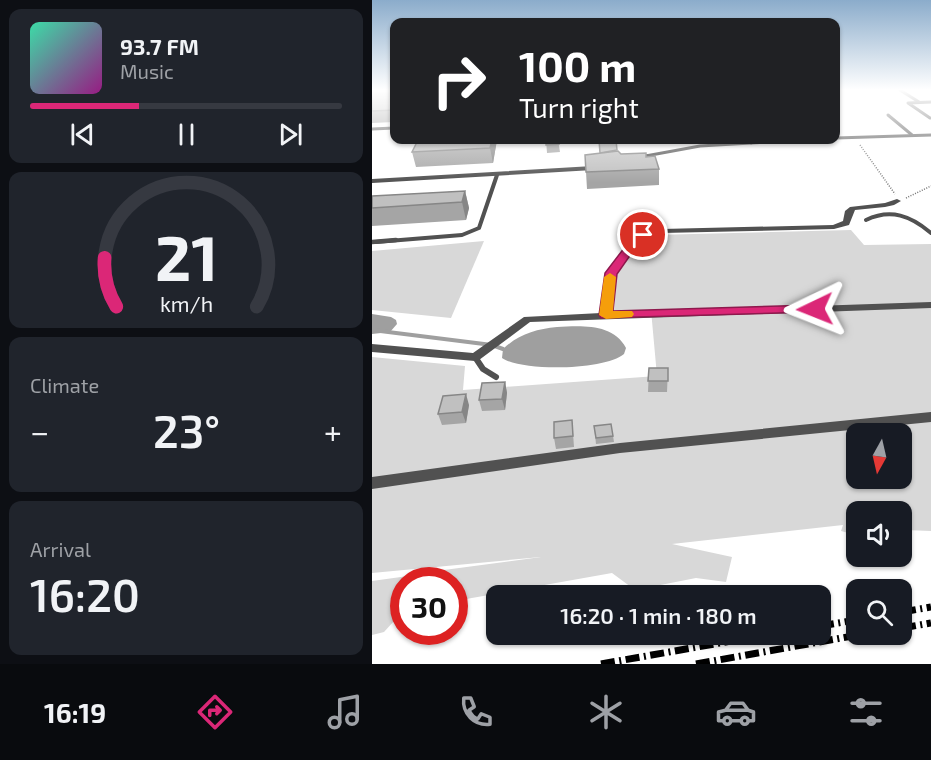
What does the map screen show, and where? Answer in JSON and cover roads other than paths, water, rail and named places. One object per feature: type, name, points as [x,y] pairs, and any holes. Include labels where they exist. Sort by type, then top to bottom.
[{"type":"street","points":[[606,315],[611,273],[632,245],[643,235],[662,231],[834,227],[846,223],[849,211],[854,208],[885,206],[897,201]]},
{"type":"street","points":[[372,348],[475,357],[528,319],[931,305]]},
{"type":"street","points":[[372,483],[620,448],[931,417]]},
{"type":"lane","points":[[895,121],[912,135]]},
{"type":"lane","points":[[372,129],[390,128]]},
{"type":"lane","points":[[840,138],[931,135]]},
{"type":"lane","points":[[634,159],[720,144]]},
{"type":"lane","points":[[372,181],[497,175],[600,166]]},
{"type":"lane","points":[[372,242],[462,235],[473,232],[479,228],[497,175]]},
{"type":"lane","points":[[866,220],[875,214],[909,216],[931,233]]},
{"type":"lane","points":[[475,357],[483,369],[496,377]]},
{"type":"waterway","points":[[372,330],[492,345],[503,349]]},
{"type":"railway","points":[[912,610],[931,607]]},
{"type":"railway","points":[[831,624],[846,622]]},
{"type":"railway","points":[[912,626],[931,623]]},
{"type":"railway","points":[[696,664],[846,637]]},
{"type":"railway","points":[[601,664],[709,645]]}]
